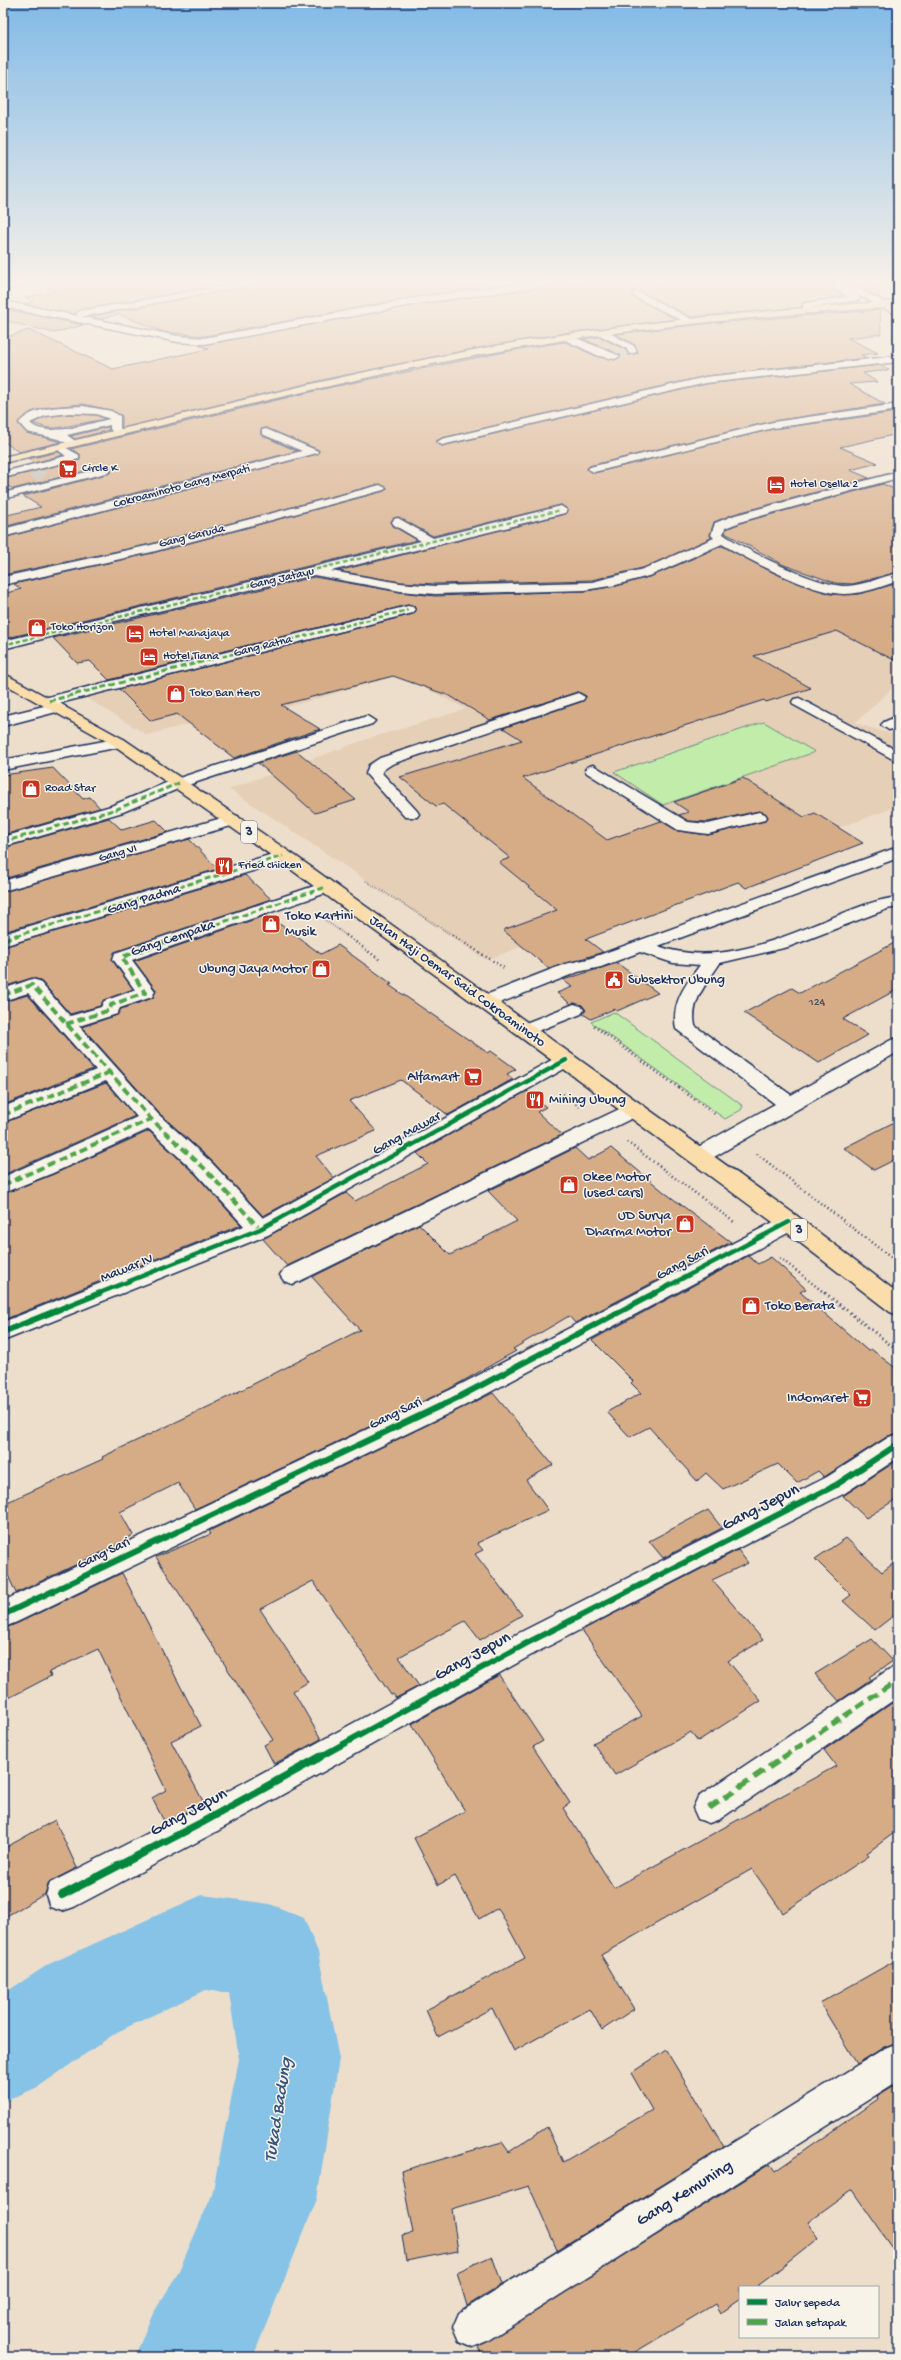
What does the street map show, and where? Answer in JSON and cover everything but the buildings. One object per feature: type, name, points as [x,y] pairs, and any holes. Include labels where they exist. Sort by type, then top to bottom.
[{"type":"highway","points":[[6,459],[295,393]]},
{"type":"highway","name":"Jalan Haji Oemar Said Cokroaminoto","points":[[3,677],[54,704],[120,743],[232,820],[699,1156],[898,1306]]},
{"type":"street","points":[[442,442],[650,393]]},
{"type":"street","points":[[594,469],[773,425],[838,414],[898,407]]},
{"type":"street","points":[[73,443],[56,434],[31,430],[24,423],[35,417],[65,410],[84,408],[105,411],[116,418],[115,429],[120,433]]},
{"type":"street","points":[[56,434],[116,421]]},
{"type":"street","name":"Cokroaminoto Gang Merpati","points":[[3,533],[134,500],[313,451],[266,432]]},
{"type":"street","points":[[3,476],[31,470],[75,457],[59,446]]},
{"type":"street","points":[[6,459],[31,470]]},
{"type":"street","points":[[3,496],[53,482],[106,470]]},
{"type":"street","points":[[898,475],[739,518],[719,526],[717,535],[722,539],[812,583],[842,590],[855,589],[898,576]]},
{"type":"street","name":"Gang Garuda","points":[[3,581],[152,548],[380,488]]},
{"type":"street","name":"Gang Jatayu","points":[[3,645],[79,625],[310,572],[561,510]]},
{"type":"street","points":[[398,522],[431,542]]},
{"type":"street","points":[[310,572],[430,590],[467,592],[569,588],[600,585],[648,571],[695,552],[722,539]]},
{"type":"street","name":"Gang Ratna","points":[[3,721],[54,704],[408,610]]},
{"type":"street","points":[[411,814],[374,774],[375,768],[386,761],[578,697]]},
{"type":"street","points":[[798,702],[898,757]]},
{"type":"street","points":[[3,842],[117,809],[179,783],[367,721]]},
{"type":"street","points":[[3,765],[120,743]]},
{"type":"street","points":[[593,770],[684,826],[708,830],[759,817]]},
{"type":"street","name":"Gang VI","points":[[3,886],[232,820]]},
{"type":"street","points":[[485,1002],[572,968],[594,963],[898,852]]},
{"type":"street","name":"Gang Padma","points":[[3,940],[283,856]]},
{"type":"street","name":"Gang Cempaka","points":[[66,1024],[110,1010],[111,1005],[145,993],[145,990],[122,959],[122,956],[326,887]]},
{"type":"street","points":[[640,946],[678,958],[714,960],[774,945],[883,904],[898,902]]},
{"type":"street","points":[[714,960],[686,1002],[682,1018],[686,1029],[789,1104]]},
{"type":"street","points":[[3,995],[32,985],[108,1073],[151,1119],[204,1168],[260,1229]]},
{"type":"street","points":[[525,1030],[573,1010]]},
{"type":"street","points":[[699,1156],[739,1132],[898,1044]]},
{"type":"street","name":"Gang Mawar","points":[[260,1229],[566,1060]]},
{"type":"street","points":[[3,1115],[108,1073]]},
{"type":"street","points":[[292,1275],[634,1109]]},
{"type":"street","points":[[3,1184],[45,1168],[151,1119]]},
{"type":"street","name":"Gang Sari","points":[[7,1613],[459,1397],[788,1222]]},
{"type":"street","name":"Mawar IV","points":[[3,1332],[260,1229]]},
{"type":"street","name":"Gang Jepun","points":[[62,1895],[201,1823],[527,1643],[836,1484],[898,1444]]},
{"type":"street","points":[[709,1808],[898,1680]]},
{"type":"street","name":"Gang Kemuning","points":[[473,2327],[898,2061]]},
{"type":"path","points":[[573,1010],[739,1132],[751,1149],[898,1263]]},
{"type":"path","points":[[669,1174],[756,1239],[898,1351]]},
{"type":"shaded area","points":[[898,597],[898,683],[855,723],[898,736],[898,806],[486,960],[229,789],[364,740],[466,709],[399,675],[249,718],[243,710],[147,735],[83,696],[200,665],[433,608]]},
{"type":"green space","points":[[764,722],[815,752],[663,805],[614,772]]},
{"type":"green space","points":[[614,1012],[743,1106],[741,1110],[725,1119],[591,1022]]},
{"type":"waterway","name":"Tukad Badung","points":[[3,2052],[83,1998],[202,1942],[270,1952],[289,2059],[264,2199],[216,2314],[191,2357]]},
{"type":"tunnel","points":[[33,472],[51,481]]},
{"type":"marked path","points":[[3,645],[79,625],[310,572],[561,510]]},
{"type":"marked path","points":[[49,701],[408,610]]},
{"type":"marked path","points":[[3,842],[117,809],[179,783]]},
{"type":"marked path","points":[[3,940],[283,856]]},
{"type":"marked path","points":[[66,1024],[110,1010],[111,1005],[145,993],[122,957],[326,887]]},
{"type":"marked path","points":[[3,995],[32,985],[151,1119],[204,1168],[260,1229]]},
{"type":"marked path","points":[[3,1115],[108,1073]]},
{"type":"marked path","points":[[3,1185],[45,1168],[151,1119]]},
{"type":"marked path","points":[[709,1808],[898,1680]]},
{"type":"cycle path","points":[[3,1332],[260,1229],[566,1060]]},
{"type":"cycle path","points":[[7,1613],[459,1397],[789,1222]]},
{"type":"cycle path","points":[[62,1895],[201,1823],[527,1643],[836,1485],[898,1444]]},
{"type":"place","name":"Circle K","points":[[68,469]]},
{"type":"place","name":"Hotel Osella 2","points":[[776,485]]},
{"type":"place","name":"Toko Horizon","points":[[37,628]]},
{"type":"place","name":"Hotel Mahajaya","points":[[135,634]]},
{"type":"place","name":"Hotel Tiana","points":[[149,657]]},
{"type":"place","name":"Toko Ban Hero","points":[[176,694]]},
{"type":"place","name":"Road Star","points":[[31,789]]},
{"type":"place","name":"Fried chicken","points":[[224,866]]},
{"type":"place","name":"Toko Kartini Musik","points":[[271,924]]},
{"type":"place","name":"Ubung Jaya Motor","points":[[321,969]]},
{"type":"place","name":"Subsektor Ubung","points":[[614,980]]},
{"type":"place","name":"Alfamart","points":[[473,1077]]},
{"type":"place","name":"Mining Ubung","points":[[535,1100]]},
{"type":"place","name":"Okee Motor (used cars)","points":[[569,1185]]},
{"type":"place","name":"UD Surya Dharma Motor","points":[[685,1224]]},
{"type":"place","name":"Toko Berata","points":[[751,1306]]},
{"type":"place","name":"Indomaret","points":[[862,1398]]}]
